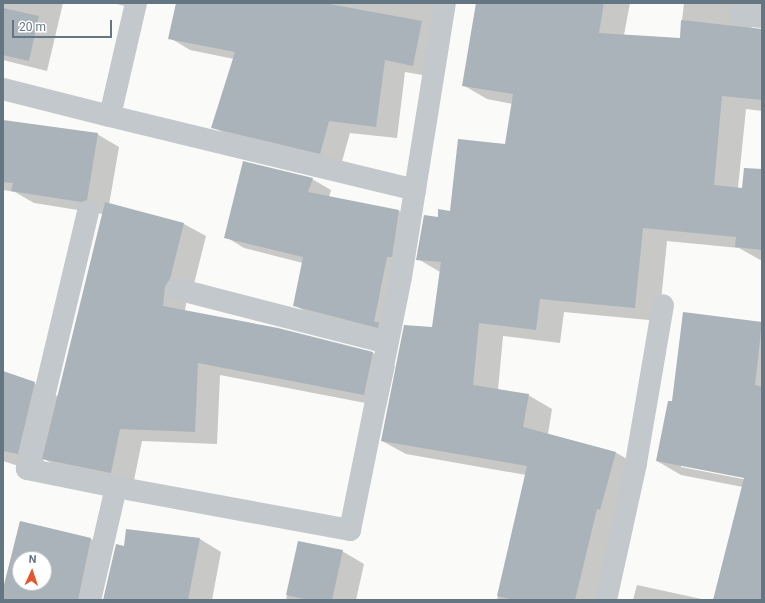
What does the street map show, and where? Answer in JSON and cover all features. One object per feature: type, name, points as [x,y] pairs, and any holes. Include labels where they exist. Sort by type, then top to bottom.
[{"type":"street","points":[[110,116],[136,3]]},
{"type":"street","points":[[88,212],[27,470],[116,488],[350,530],[387,343],[415,190],[445,3]]},
{"type":"street","points":[[740,15],[762,17]]},
{"type":"street","points":[[3,89],[415,190]]},
{"type":"street","points":[[178,289],[387,343]]},
{"type":"street","points":[[606,600],[636,463],[663,305]]},
{"type":"street","points":[[90,600],[116,488]]},
{"type":"building","points":[[176,3],[324,3],[422,21],[413,66],[385,60],[376,127],[329,121],[320,154],[211,128],[235,52],[168,39]]},
{"type":"building","points":[[476,3],[604,3],[599,33],[680,38],[681,20],[762,29],[762,100],[722,96],[714,185],[742,188],[744,168],[762,169],[762,250],[735,247],[736,237],[643,228],[635,308],[540,299],[536,330],[479,323],[473,385],[529,394],[523,427],[616,452],[600,510],[597,509],[575,600],[515,600],[497,596],[527,466],[381,441],[404,325],[432,327],[441,262],[416,260],[424,215],[438,217],[438,209],[450,211],[458,139],[505,144],[513,94],[462,86]]},
{"type":"building","points":[[3,8],[39,16],[29,61],[3,55]]},
{"type":"building","points":[[3,120],[98,133],[87,200],[81,202],[11,191],[13,183],[3,182]]},
{"type":"building","points":[[243,161],[313,178],[308,192],[399,210],[392,257],[387,257],[374,322],[379,322],[378,328],[293,306],[303,257],[224,238]]},
{"type":"building","points":[[105,202],[184,223],[170,279],[165,286],[163,306],[278,328],[373,352],[364,395],[198,363],[195,432],[120,429],[111,473],[42,459]]},
{"type":"building","points":[[683,312],[762,322],[755,385],[762,387],[762,600],[713,600],[744,478],[656,461],[668,401],[672,401]]},
{"type":"building","points":[[3,371],[35,382],[18,454],[3,451]]},
{"type":"building","points":[[20,521],[91,538],[78,600],[3,600],[3,590],[12,553],[12,591],[52,591],[52,551],[13,551]]},
{"type":"building","points":[[126,529],[200,538],[188,600],[103,600],[116,544],[124,546]]},
{"type":"building","points":[[298,541],[343,550],[332,600],[309,600],[286,595]]}]
